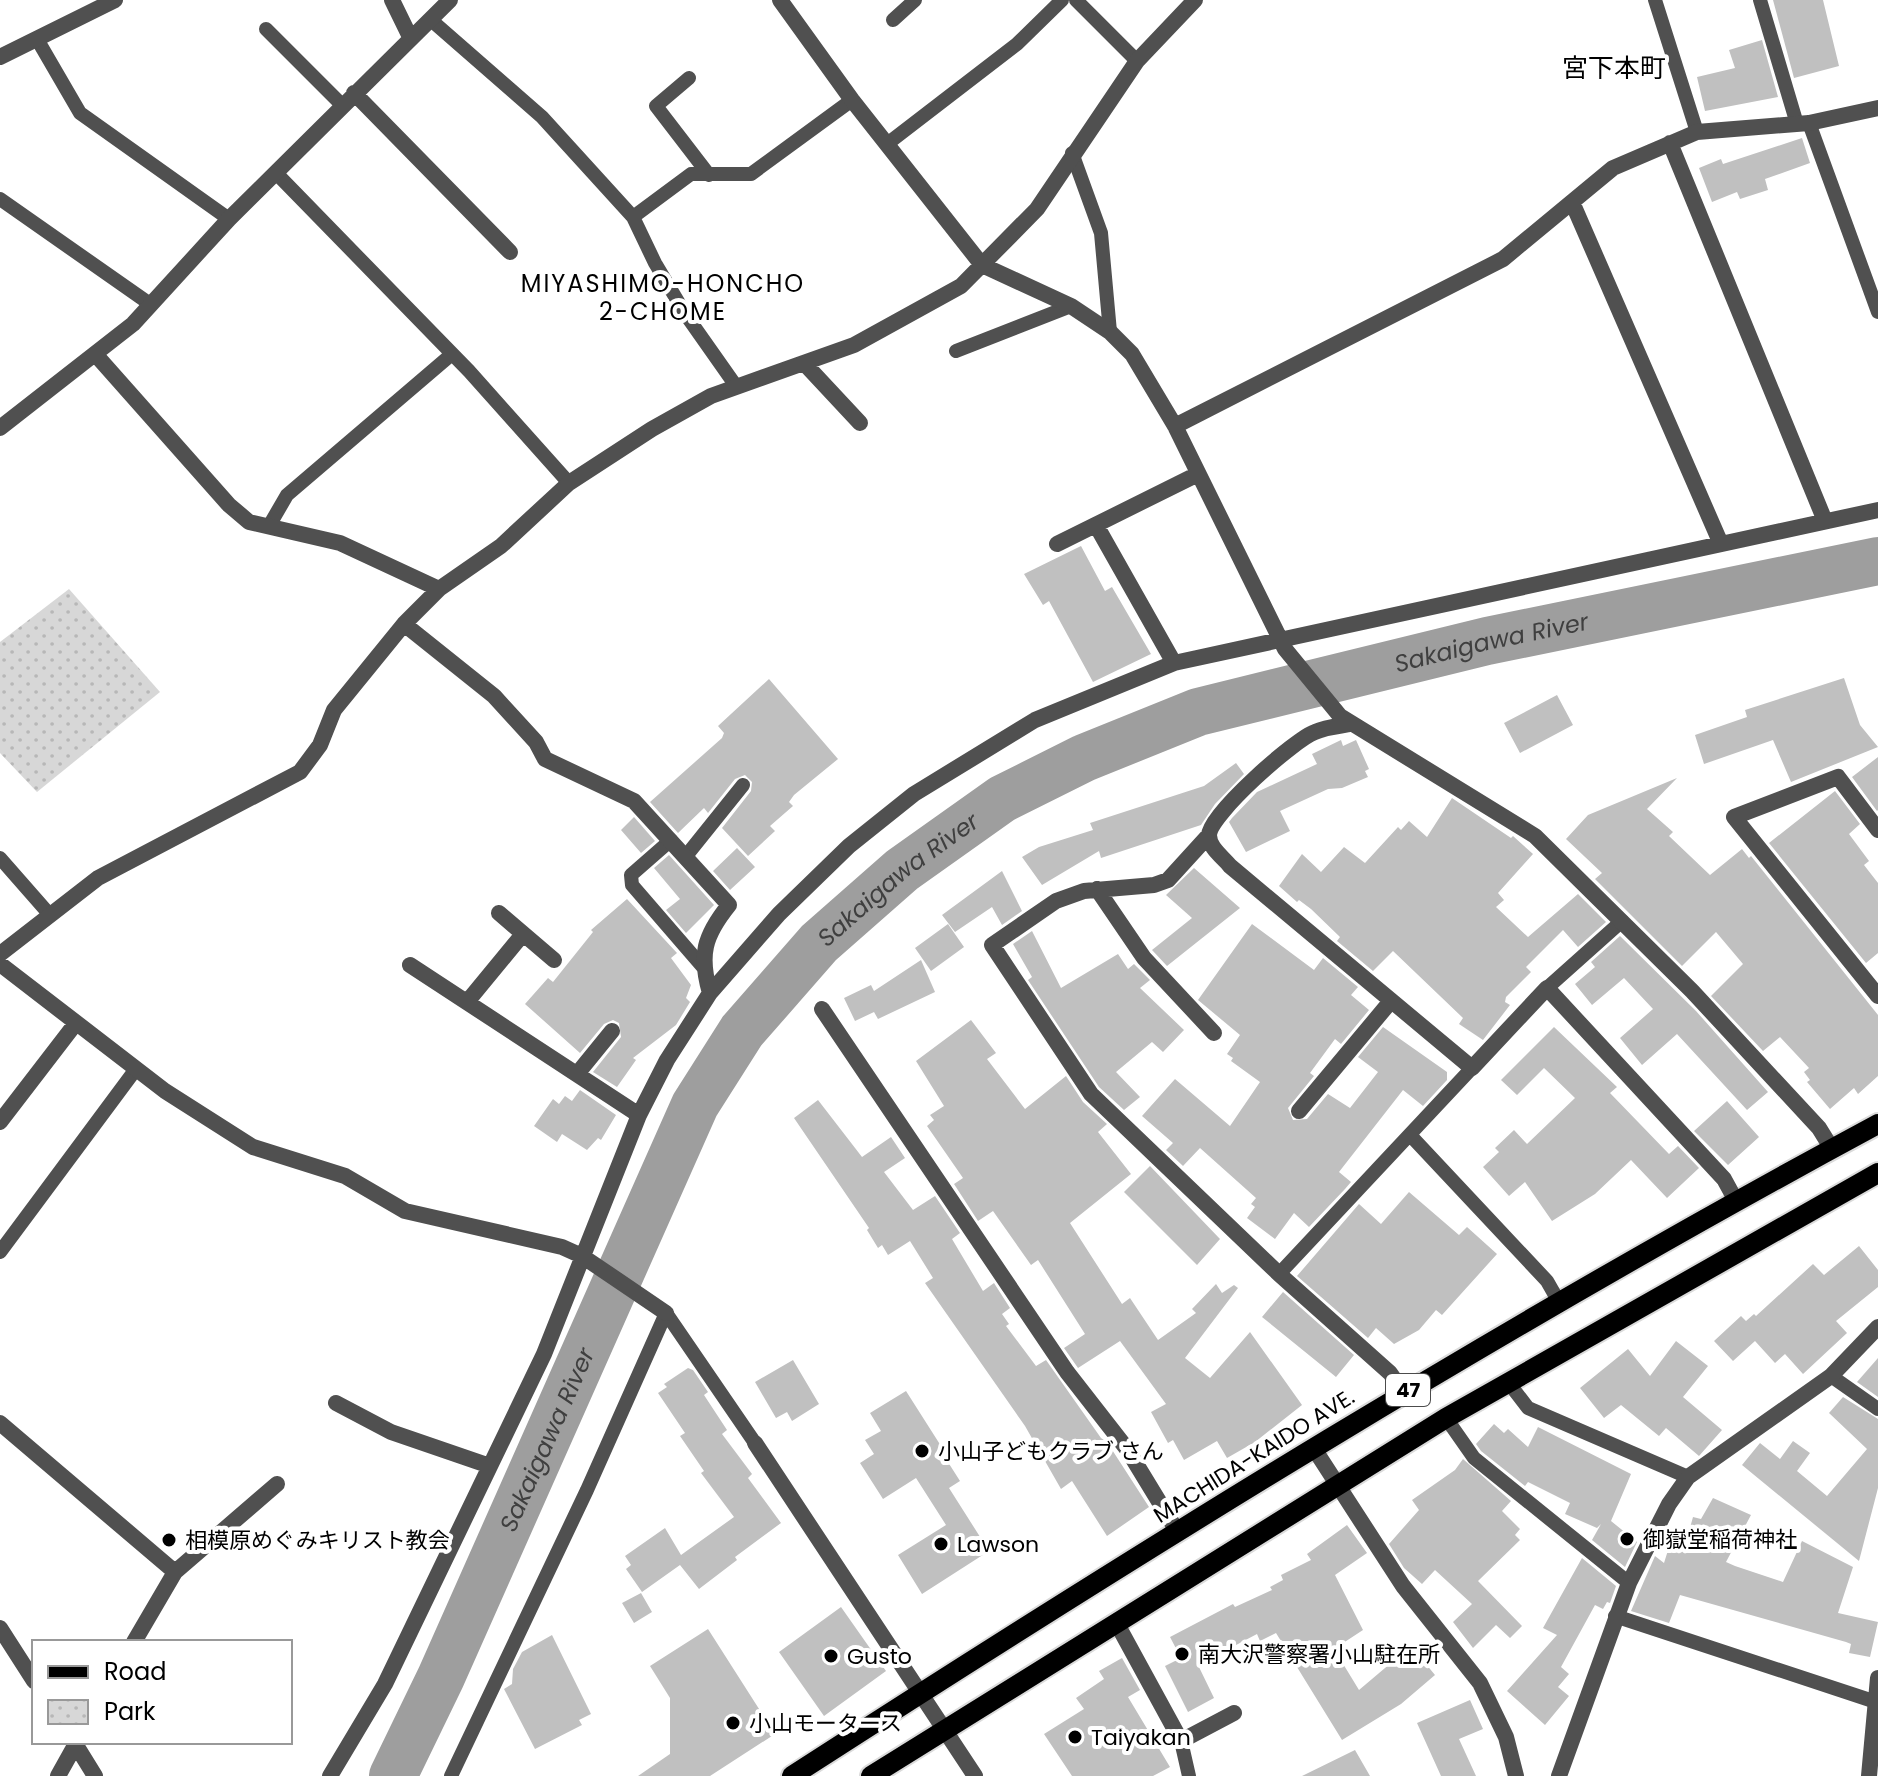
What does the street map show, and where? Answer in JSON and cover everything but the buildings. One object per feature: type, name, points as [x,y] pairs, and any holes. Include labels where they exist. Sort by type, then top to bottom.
[{"type":"main road","name":"MACHIDA-KAIDO AVE.","points":[[792,1776],[1313,1447],[1559,1302],[1878,1124]]},
{"type":"main road","name":"47","points":[[871,1776],[1446,1418],[1878,1173]]},
{"type":"street","points":[[0,57],[115,0]]},
{"type":"street","points":[[392,0],[411,39]]},
{"type":"street","points":[[0,428],[133,324],[229,219],[450,0]]},
{"type":"street","points":[[780,0],[852,100],[982,265],[1071,306],[1110,332],[1132,354],[1175,426],[1283,644],[1346,720],[1535,836],[1692,991],[1819,1128],[1832,1149]]},
{"type":"street","points":[[0,954],[98,878],[300,772],[320,745],[334,710],[404,624],[439,589],[501,546],[569,483],[652,429],[711,396],[854,345],[961,286],[1037,209],[1137,61],[1195,0]]},
{"type":"street","points":[[348,99],[510,252]]},
{"type":"street","points":[[1175,426],[1503,259],[1613,168],[1697,132],[1803,124],[1878,108]]},
{"type":"street","points":[[1670,143],[1825,521]]},
{"type":"street","points":[[1572,202],[1721,544]]},
{"type":"street","points":[[96,355],[229,505],[249,522],[340,543],[439,589]]},
{"type":"street","points":[[804,363],[860,423]]},
{"type":"street","points":[[1057,544],[1198,474]]},
{"type":"street","points":[[330,1776],[385,1684],[544,1354],[586,1258],[639,1115],[667,1060],[710,993],[779,914],[849,846],[914,794],[1035,720],[1174,663],[1283,644],[1878,510]]},
{"type":"street","points":[[1096,525],[1174,663]]},
{"type":"street","points":[[404,624],[494,696],[536,742],[545,759],[634,801],[729,905],[710,928],[702,966],[710,993]]},
{"type":"street","points":[[1346,720],[1312,732],[1225,805],[1209,835],[1168,880],[1154,885],[1097,889],[1056,901],[992,945],[1091,1094],[1279,1274],[1390,1373],[1404,1393]]},
{"type":"street","points":[[1878,830],[1838,777],[1734,817],[1878,996]]},
{"type":"street","points":[[1209,835],[1212,846],[1230,866],[1472,1068],[1547,988],[1724,1179],[1736,1201]]},
{"type":"street","points":[[1097,889],[1144,958],[1214,1033]]},
{"type":"street","points":[[499,913],[554,960]]},
{"type":"street","points":[[467,1002],[523,934]]},
{"type":"street","points":[[0,964],[136,1069],[253,1147],[345,1176],[405,1211],[562,1247],[586,1258],[666,1313]]},
{"type":"street","points":[[410,965],[639,1115]]},
{"type":"street","points":[[1299,1111],[1391,1001]]},
{"type":"street","points":[[822,1009],[1067,1372],[1127,1449],[1177,1531]]},
{"type":"street","points":[[0,1122],[76,1023]]},
{"type":"street","points":[[577,1074],[612,1031]]},
{"type":"street","points":[[1559,1776],[1629,1583],[1669,1504],[1688,1477],[1831,1376],[1878,1327]]},
{"type":"street","points":[[336,1403],[391,1432],[490,1466]]},
{"type":"street","points":[[0,1423],[175,1572]]},
{"type":"street","points":[[755,1443],[975,1776]]},
{"type":"street","points":[[1313,1447],[1403,1586],[1480,1683],[1506,1737],[1516,1776]]},
{"type":"street","points":[[135,1640],[175,1572],[277,1484]]},
{"type":"street","points":[[1116,1622],[1181,1741],[1234,1713]]},
{"type":"street","points":[[0,1628],[32,1678]]},
{"type":"street","points":[[1869,1776],[1873,1701],[1878,1678]]},
{"type":"street","points":[[58,1776],[74,1744]]},
{"type":"street","points":[[76,1744],[95,1776]]},
{"type":"lane","points":[[893,20],[915,0]]},
{"type":"lane","points":[[887,144],[1017,44],[1062,0]]},
{"type":"lane","points":[[1076,0],[1137,61]]},
{"type":"lane","points":[[1655,0],[1697,132]]},
{"type":"lane","points":[[1760,0],[1803,124],[1878,312]]},
{"type":"lane","points":[[431,20],[542,117],[633,217],[655,263],[686,315],[736,386]]},
{"type":"lane","points":[[266,29],[348,99]]},
{"type":"lane","points":[[37,39],[80,113],[229,219]]},
{"type":"lane","points":[[689,78],[656,106],[709,175]]},
{"type":"lane","points":[[633,217],[691,174],[751,174],[852,100]]},
{"type":"lane","points":[[1072,153],[1101,233],[1110,332]]},
{"type":"lane","points":[[276,173],[452,354],[569,483]]},
{"type":"lane","points":[[0,199],[150,304]]},
{"type":"lane","points":[[956,351],[1071,306]]},
{"type":"lane","points":[[269,526],[287,495],[452,354]]},
{"type":"lane","points":[[686,856],[743,785]]},
{"type":"lane","points":[[671,840],[631,875],[632,885],[702,966]]},
{"type":"lane","points":[[0,858],[50,915]]},
{"type":"lane","points":[[1547,988],[1622,921]]},
{"type":"lane","points":[[1279,1274],[1472,1068]]},
{"type":"lane","points":[[0,1252],[136,1069]]},
{"type":"lane","points":[[1411,1136],[1547,1281],[1559,1302]]},
{"type":"lane","points":[[666,1313],[755,1443]]},
{"type":"lane","points":[[451,1776],[587,1490],[666,1313]]},
{"type":"lane","points":[[1831,1376],[1878,1409]]},
{"type":"lane","points":[[1508,1382],[1528,1408],[1688,1477]]},
{"type":"lane","points":[[1446,1418],[1474,1458],[1629,1583]]},
{"type":"lane","points":[[1615,1616],[1873,1701]]},
{"type":"lane","points":[[1181,1741],[1189,1776]]},
{"type":"green space","points":[[69,589],[160,692],[37,792],[0,753],[0,642]]},
{"type":"waterway","name":"Sakaigawa River","points":[[393,1776],[441,1677],[695,1105],[742,1031],[819,943],[902,870],[1002,799],[1084,758],[1198,712],[1487,641],[1878,561]]},
{"type":"place","name":"小山子どもクラブ さん","points":[[922,1451]]},
{"type":"place","name":"御嶽堂稲荷神社","points":[[1627,1539]]},
{"type":"place","name":"相模原めぐみキリスト教会","points":[[169,1540]]},
{"type":"place","name":"Lawson","points":[[941,1544]]},
{"type":"place","name":"南大沢警察署小山駐在所","points":[[1182,1654]]},
{"type":"place","name":"Gusto","points":[[831,1656]]},
{"type":"place","name":"小山モータース","points":[[733,1723]]},
{"type":"place","name":"Taiyakan","points":[[1075,1737]]},
{"type":"district","name":"宮下本町","points":[[1614,68]]},
{"type":"district","name":"MIYASHIMO-HONCHO 2-CHOME","points":[[663,297]]}]
